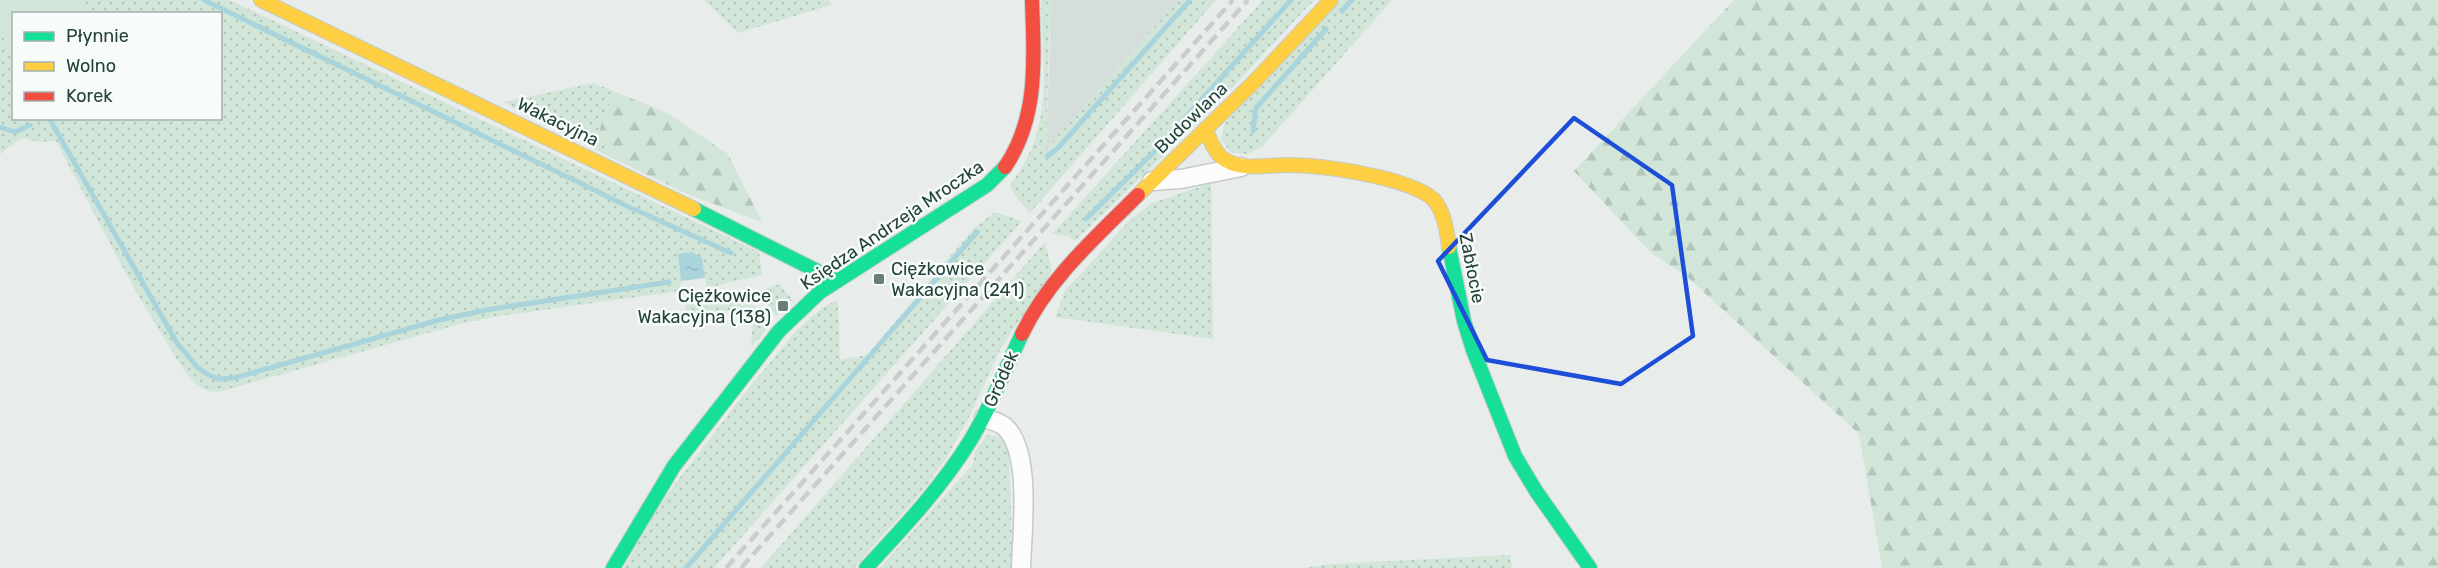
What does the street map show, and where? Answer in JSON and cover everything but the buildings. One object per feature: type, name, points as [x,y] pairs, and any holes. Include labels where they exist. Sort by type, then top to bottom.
[{"type":"street","name":"Wakacyjna","points":[[261,0],[584,154],[837,280]]},
{"type":"street","name":"Księdza Andrzeja Mroczka","points":[[613,568],[674,466],[779,331],[820,292],[987,184],[1007,165],[1017,151],[1030,112],[1033,66],[1032,0]]},
{"type":"street","name":"Budowlana","points":[[1073,260],[1290,48],[1331,0]]},
{"type":"street","points":[[1205,129],[1219,156],[1241,167]]},
{"type":"street","name":"Zabłocie","points":[[1241,167],[1288,165],[1323,168],[1395,181],[1434,200],[1446,229],[1464,321],[1473,350],[1515,456],[1536,491],[1590,568]]},
{"type":"street","points":[[1152,181],[1181,179],[1241,167]]},
{"type":"street","name":"Gródek","points":[[1021,568],[1023,461],[1017,442],[1004,425],[984,418],[1026,324],[1053,283],[1073,260]]},
{"type":"street","points":[[866,568],[938,488],[984,418]]},
{"type":"highlighted area","points":[[1574,118],[1672,185],[1693,336],[1621,384],[1487,360],[1438,261]]},
{"type":"shaded area","points":[[1050,0],[1179,0],[1046,150],[1050,40]]},
{"type":"green space","points":[[0,0],[230,0],[759,252],[762,275],[707,288],[702,258],[678,255],[681,281],[679,291],[493,317],[460,324],[227,390],[208,391],[198,385],[178,362],[123,268],[56,141],[39,142],[22,138],[0,154]]},
{"type":"green space","points":[[0,0],[78,0],[84,12],[12,12],[12,52],[0,33]]},
{"type":"green space","points":[[704,0],[829,0],[831,5],[738,33]]},
{"type":"green space","points":[[1041,0],[1050,0],[1046,149],[1179,0],[1216,0],[1030,213],[1010,186],[1027,158],[1040,121],[1044,80]]},
{"type":"green space","points":[[1263,0],[1314,0],[1216,105],[1075,241],[1068,236],[1052,234]]},
{"type":"green space","points":[[1340,0],[1392,0],[1262,147],[1247,154],[1230,152],[1221,139],[1224,124]]},
{"type":"green space","points":[[1734,0],[2438,0],[2438,568],[1882,568],[1859,434],[1685,275],[1651,253],[1574,171]]},
{"type":"green space","points":[[593,83],[616,92],[605,112],[608,156],[503,102]]},
{"type":"green space","points":[[616,92],[669,114],[728,154],[762,222],[687,194],[608,156],[599,132],[605,112]]},
{"type":"green space","points":[[1211,183],[1213,339],[1055,317],[1065,291],[1128,222],[1150,204]]},
{"type":"green space","points":[[995,212],[1022,221],[714,568],[624,568],[659,505],[744,394],[797,330],[823,307],[838,300],[840,360],[867,355],[975,227]]},
{"type":"green space","points":[[1045,242],[1052,271],[1000,350],[970,415],[950,452],[926,487],[854,568],[761,568]]},
{"type":"green space","points":[[779,284],[793,300],[776,316],[758,292]]},
{"type":"green space","points":[[727,299],[754,306],[765,314],[768,320],[766,330],[751,346],[754,310],[685,312],[685,305]]},
{"type":"green space","points":[[987,435],[1001,437],[1009,451],[1013,568],[880,568],[973,464],[975,452]]},
{"type":"green space","points":[[1510,555],[1512,568],[1303,568],[1331,564]]},
{"type":"water","points":[[692,252],[702,258],[705,278],[681,281],[678,254]]},
{"type":"waterway","points":[[204,0],[629,207],[731,253]]},
{"type":"waterway","points":[[1047,156],[1057,149],[1190,0]]},
{"type":"waterway","points":[[1086,219],[1158,148],[1291,0]]},
{"type":"waterway","points":[[1342,11],[1352,0]]},
{"type":"waterway","points":[[1253,131],[1256,108],[1326,29]]},
{"type":"waterway","points":[[50,120],[177,343],[198,368],[219,379],[234,378],[439,320],[486,310],[669,282]]},
{"type":"waterway","points":[[0,127],[15,132],[30,125]]},
{"type":"waterway","points":[[686,568],[977,232]]},
{"type":"railway","points":[[726,568],[1233,0]]},
{"type":"railway","points":[[741,568],[1248,0]]},
{"type":"traffic: fast","points":[[613,568],[674,466],[779,331],[820,292],[987,185],[1005,167]]},
{"type":"traffic: fast","points":[[694,209],[837,281]]},
{"type":"traffic: fast","points":[[1449,247],[1464,321],[1473,350],[1515,456],[1536,491],[1590,568]]},
{"type":"traffic: fast","points":[[866,568],[921,507],[959,458],[985,415],[1022,334]]},
{"type":"traffic: slow","points":[[261,0],[694,209]]},
{"type":"traffic: slow","points":[[1138,195],[1254,82],[1331,0]]},
{"type":"traffic: slow","points":[[1205,129],[1218,154],[1236,165],[1252,167],[1287,165],[1342,170],[1404,184],[1421,191],[1433,199],[1440,209],[1449,247]]},
{"type":"traffic: jam","points":[[1005,167],[1016,148],[1029,107],[1033,65],[1032,0]]},
{"type":"traffic: jam","points":[[1022,334],[1045,295],[1059,277],[1138,195]]},
{"type":"place","name":"Ciężkowice Wakacyjna (241)","points":[[879,279]]},
{"type":"place","name":"Ciężkowice Wakacyjna (138)","points":[[783,306]]}]
